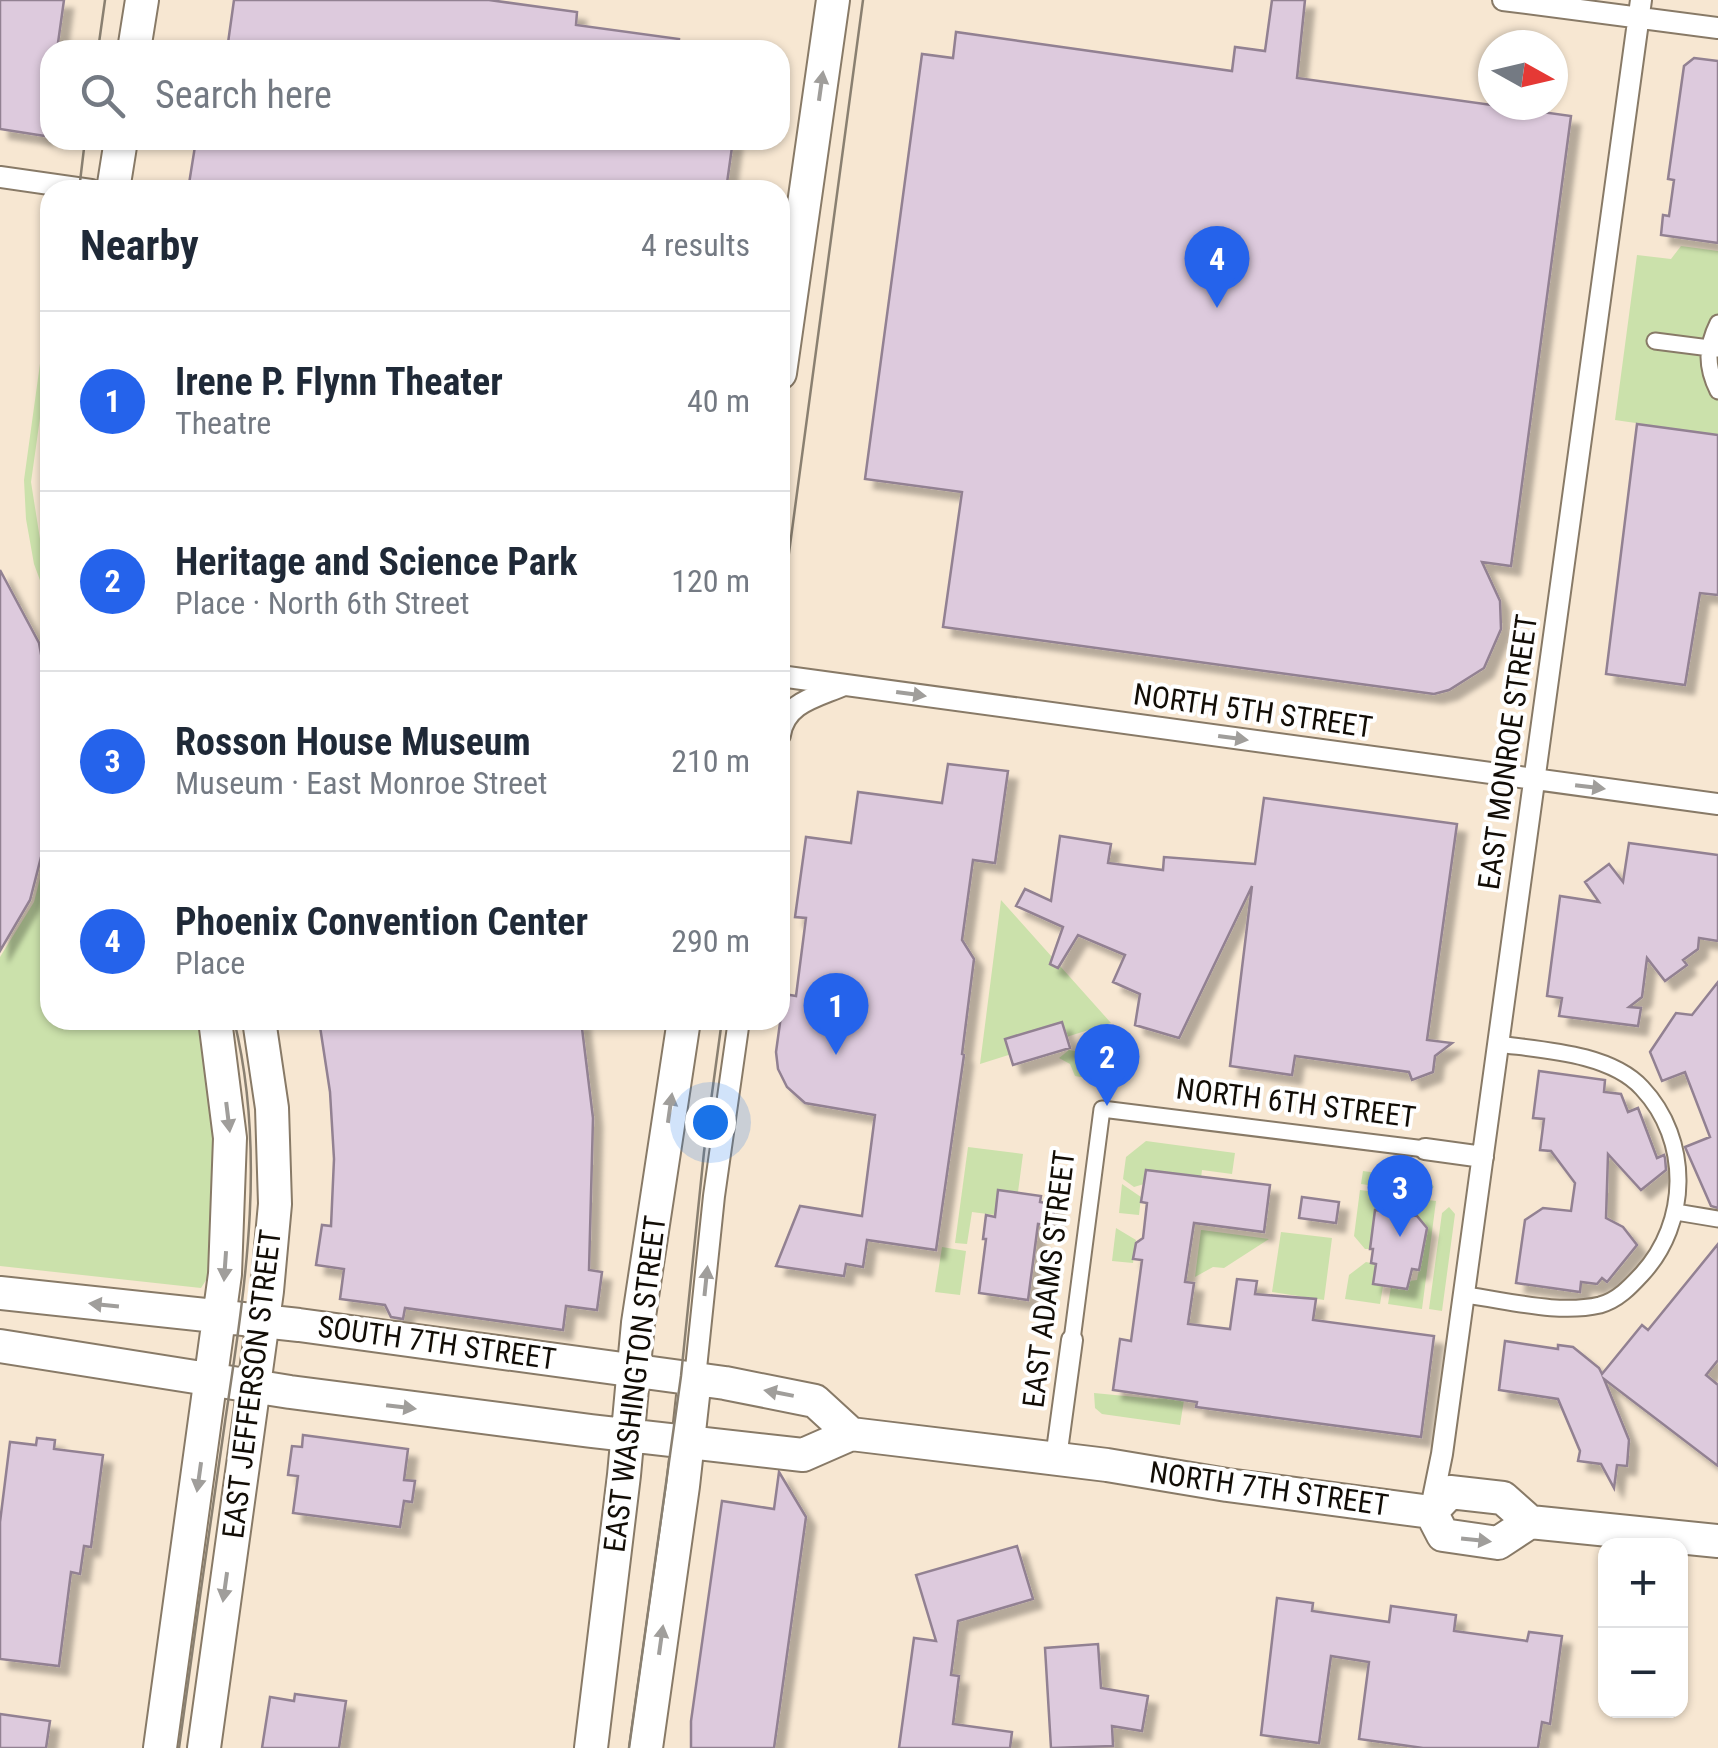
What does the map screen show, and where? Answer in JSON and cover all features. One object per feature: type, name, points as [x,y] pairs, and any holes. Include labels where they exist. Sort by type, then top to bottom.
[{"type":"main road","points":[[136,40],[142,0]]},
{"type":"main road","points":[[790,304],[834,0]]},
{"type":"main road","points":[[114,180],[119,150]]},
{"type":"main road","name":"EAST JEFFERSON STREET","points":[[160,1748],[212,1380],[229,1214],[230,1138],[216,1030]]},
{"type":"main road","name":"EAST JEFFERSON STREET","points":[[204,1748],[275,1204],[272,1108],[260,1030]]},
{"type":"main road","name":"EAST WASHINGTON STREET","points":[[590,1748],[629,1434],[638,1323],[682,1030]]},
{"type":"main road","name":"SOUTH 7TH STREET","points":[[6,1294],[262,1322],[695,1378]]},
{"type":"main road","points":[[4,1346],[253,1386],[802,1454],[850,1434],[1056,1458]]},
{"type":"main road","points":[[695,1378],[816,1401],[850,1434]]},
{"type":"main road","name":"EAST WASHINGTON STREET","points":[[646,1748],[695,1378]]},
{"type":"main road","name":"NORTH 7TH STREET","points":[[1056,1458],[1431,1512]]},
{"type":"main road","name":"NORTH 7TH STREET","points":[[1431,1512],[1450,1492],[1503,1498],[1530,1522],[1718,1541]]},
{"type":"main road","name":"NORTH 7TH STREET","points":[[1431,1512],[1443,1535],[1482,1541],[1498,1542],[1530,1522]]},
{"type":"street","points":[[1503,0],[1640,10],[1718,28]]},
{"type":"street","name":"EAST MONROE STREET","points":[[1431,1512],[1640,10]]},
{"type":"street","points":[[0,177],[40,183]]},
{"type":"street","points":[[1718,323],[1710,372],[1718,391]]},
{"type":"street","points":[[1655,341],[1714,349]]},
{"type":"street","name":"NORTH 5TH STREET","points":[[790,677],[1718,804]]},
{"type":"street","points":[[790,711],[844,685]]},
{"type":"street","name":"EAST WASHINGTON STREET","points":[[695,1378],[714,1196],[739,1030]]},
{"type":"street","points":[[1464,1296],[1578,1308],[1604,1304],[1625,1292],[1663,1249],[1676,1212],[1676,1160],[1662,1119],[1641,1087],[1613,1068],[1498,1044]]},
{"type":"street","name":"NORTH 6TH STREET","points":[[1102,1109],[1482,1157]]},
{"type":"street","name":"EAST ADAMS STREET","points":[[1056,1458],[1102,1109]]},
{"type":"street","points":[[1676,1212],[1718,1220]]},
{"type":"green space","points":[[1681,246],[1718,251],[1718,435],[1615,420],[1637,255],[1671,259]]},
{"type":"green space","points":[[40,364],[40,418],[31,482],[40,539],[40,580],[26,519],[24,480]]},
{"type":"green space","points":[[40,878],[40,1030],[205,1030],[221,1136],[210,1274],[201,1288],[0,1266],[0,957],[34,902]]},
{"type":"green space","points":[[1001,900],[1111,1023],[980,1064]]},
{"type":"green space","points":[[1069,1050],[1080,1052],[1087,1061],[1086,1078],[1075,1076],[1070,1064],[1059,1058]]},
{"type":"green space","points":[[1146,1141],[1235,1153],[1232,1174],[1202,1170],[1201,1178],[1146,1170],[1144,1184],[1134,1187],[1123,1179],[1126,1157]]},
{"type":"green space","points":[[968,1147],[1023,1154],[1018,1192],[999,1190],[995,1215],[972,1212],[967,1244],[955,1243]]},
{"type":"green space","points":[[1363,1171],[1429,1180],[1434,1187],[1426,1193],[1361,1184]]},
{"type":"green space","points":[[1122,1184],[1141,1197],[1139,1215],[1119,1213]]},
{"type":"green space","points":[[1360,1190],[1405,1196],[1400,1213],[1375,1210],[1370,1249],[1365,1249],[1354,1236]]},
{"type":"green space","points":[[1412,1198],[1436,1201],[1422,1309],[1388,1304],[1391,1287],[1407,1289],[1409,1281],[1417,1280],[1427,1228],[1413,1219]]},
{"type":"green space","points":[[1449,1207],[1455,1214],[1442,1311],[1429,1309],[1442,1213]]},
{"type":"green space","points":[[1116,1228],[1136,1240],[1133,1263],[1112,1261]]},
{"type":"green space","points":[[1201,1230],[1269,1239],[1224,1268],[1213,1267],[1195,1277]]},
{"type":"green space","points":[[1281,1232],[1332,1238],[1324,1300],[1272,1292]]},
{"type":"green space","points":[[942,1247],[966,1251],[960,1295],[935,1292]]},
{"type":"green space","points":[[1366,1262],[1376,1264],[1373,1284],[1383,1286],[1380,1304],[1345,1299],[1349,1275]]},
{"type":"green space","points":[[1094,1393],[1156,1399],[1185,1394],[1180,1425],[1102,1414],[1095,1408]]},
{"type":"building","points":[[0,0],[64,0],[58,40],[40,40],[40,135],[0,129]]},
{"type":"building","points":[[234,0],[489,0],[577,12],[576,25],[679,39],[679,40],[228,40]]},
{"type":"building","points":[[1272,0],[1305,0],[1297,78],[1478,103],[1478,120],[1568,120],[1571,116],[1511,566],[1482,562],[1500,601],[1501,629],[1484,668],[1449,690],[1434,694],[943,627],[962,492],[865,479],[922,54],[953,58],[956,32],[1232,71],[1235,47],[1265,51]]},
{"type":"building","points":[[1694,58],[1718,61],[1718,243],[1661,235],[1663,215],[1669,216],[1674,180],[1668,179],[1684,66]]},
{"type":"building","points":[[194,150],[732,150],[727,180],[190,180]]},
{"type":"building","points":[[1637,424],[1718,435],[1718,595],[1700,593],[1685,685],[1606,674]]},
{"type":"building","points":[[0,570],[40,648],[40,861],[30,900],[0,951]]},
{"type":"building","points":[[948,764],[1008,771],[995,863],[973,860],[962,940],[974,959],[936,1250],[867,1240],[863,1267],[846,1264],[844,1276],[776,1266],[800,1206],[862,1216],[875,1115],[805,1103],[787,1087],[778,1069],[779,1030],[790,1030],[790,995],[796,996],[806,918],[795,917],[806,837],[851,843],[858,792],[942,803]]},
{"type":"building","points":[[1264,798],[1457,824],[1427,1040],[1452,1043],[1435,1056],[1433,1072],[1412,1080],[1409,1072],[1295,1056],[1292,1075],[1230,1066],[1252,886],[1179,1038],[1135,1025],[1140,994],[1113,982],[1125,955],[1078,935],[1058,968],[1050,964],[1063,927],[1016,906],[1025,889],[1051,901],[1060,836],[1111,844],[1108,863],[1163,870],[1164,857],[1255,864]]},
{"type":"building","points":[[1629,843],[1718,855],[1718,941],[1699,938],[1698,949],[1683,960],[1687,965],[1665,981],[1647,958],[1642,997],[1629,1007],[1641,1008],[1638,1026],[1559,1016],[1562,998],[1547,996],[1560,896],[1599,902],[1585,882],[1609,864],[1623,882]]},
{"type":"building","points":[[1718,982],[1718,1208],[1711,1206],[1685,1147],[1710,1137],[1685,1072],[1662,1081],[1650,1052],[1676,1013],[1692,1015]]},
{"type":"building","points":[[1062,1022],[1070,1048],[1013,1065],[1005,1039]]},
{"type":"building","points":[[321,1030],[582,1030],[593,1118],[589,1270],[602,1272],[597,1310],[566,1306],[563,1330],[405,1308],[403,1319],[391,1317],[385,1305],[340,1299],[344,1269],[316,1265],[322,1225],[331,1226],[334,1159]]},
{"type":"building","points":[[1539,1071],[1605,1080],[1604,1092],[1621,1094],[1628,1112],[1638,1108],[1657,1158],[1665,1158],[1666,1170],[1641,1190],[1608,1154],[1606,1218],[1623,1227],[1637,1245],[1607,1282],[1602,1278],[1597,1284],[1581,1282],[1580,1292],[1516,1283],[1525,1220],[1543,1208],[1571,1211],[1575,1183],[1551,1151],[1540,1150],[1544,1119],[1533,1118]]},
{"type":"building","points":[[1146,1170],[1270,1185],[1264,1232],[1194,1223],[1185,1282],[1194,1283],[1188,1324],[1230,1329],[1237,1279],[1257,1281],[1255,1294],[1316,1299],[1313,1320],[1434,1336],[1421,1437],[1196,1407],[1197,1402],[1113,1390],[1120,1339],[1131,1341],[1142,1260],[1133,1259],[1136,1243],[1143,1238],[1147,1203],[1141,1202]]},
{"type":"building","points":[[998,1190],[1041,1196],[1040,1202],[1055,1205],[1052,1226],[1038,1224],[1028,1300],[979,1293],[986,1215],[995,1217]]},
{"type":"building","points":[[1302,1197],[1339,1202],[1336,1223],[1299,1218]]},
{"type":"building","points":[[1375,1210],[1417,1216],[1427,1228],[1419,1270],[1412,1269],[1407,1289],[1373,1284],[1376,1264],[1371,1263],[1370,1249]]},
{"type":"building","points":[[1718,1244],[1718,1360],[1706,1375],[1718,1385],[1718,1466],[1604,1379],[1629,1440],[1627,1466],[1617,1465],[1614,1488],[1601,1464],[1578,1461],[1580,1451],[1558,1399],[1499,1390],[1505,1341],[1558,1349],[1558,1345],[1573,1347],[1602,1374],[1642,1325],[1648,1330]]},
{"type":"building","points":[[303,1435],[408,1449],[404,1480],[415,1481],[412,1502],[404,1501],[400,1527],[293,1513],[298,1476],[288,1475],[292,1446],[302,1447]]},
{"type":"building","points":[[37,1438],[55,1440],[54,1449],[103,1455],[91,1547],[84,1546],[80,1574],[71,1572],[59,1666],[0,1659],[0,1522],[10,1442],[36,1445]]},
{"type":"building","points":[[779,1472],[806,1517],[774,1748],[691,1748],[691,1721],[722,1501],[774,1509]]},
{"type":"building","points":[[1017,1546],[1033,1599],[958,1621],[951,1675],[959,1676],[953,1724],[1012,1732],[1010,1748],[899,1748],[914,1638],[936,1641],[916,1575]]},
{"type":"building","points":[[1277,1598],[1313,1603],[1312,1611],[1389,1622],[1391,1606],[1456,1615],[1454,1631],[1527,1641],[1529,1632],[1562,1636],[1550,1724],[1542,1722],[1538,1748],[1423,1748],[1359,1739],[1369,1662],[1331,1656],[1319,1743],[1261,1735]]},
{"type":"building","points":[[1098,1644],[1101,1688],[1148,1696],[1142,1731],[1112,1726],[1113,1746],[1051,1748],[1045,1648]]},
{"type":"building","points":[[295,1694],[346,1701],[339,1748],[262,1748],[270,1697],[294,1701]]},
{"type":"building","points":[[0,1714],[50,1721],[46,1748],[0,1748]]},
{"type":"tram line","points":[[99,40],[105,0]]},
{"type":"tram line","points":[[790,545],[863,0]]},
{"type":"tram line","points":[[80,180],[84,150]]},
{"type":"tram line","points":[[179,1748],[239,1322],[249,1221],[249,1120],[236,1030]]},
{"type":"tram line","points":[[629,1748],[681,1376],[721,1030]]},
{"type":"place","name":"Phoenix Convention Center","points":[[1217,308]]},
{"type":"place","name":"Irene P. Flynn Theater","points":[[836,1055]]},
{"type":"place","name":"Heritage and Science Park","points":[[1107,1106]]},
{"type":"place","name":"Rosson House Museum","points":[[1400,1237]]}]
